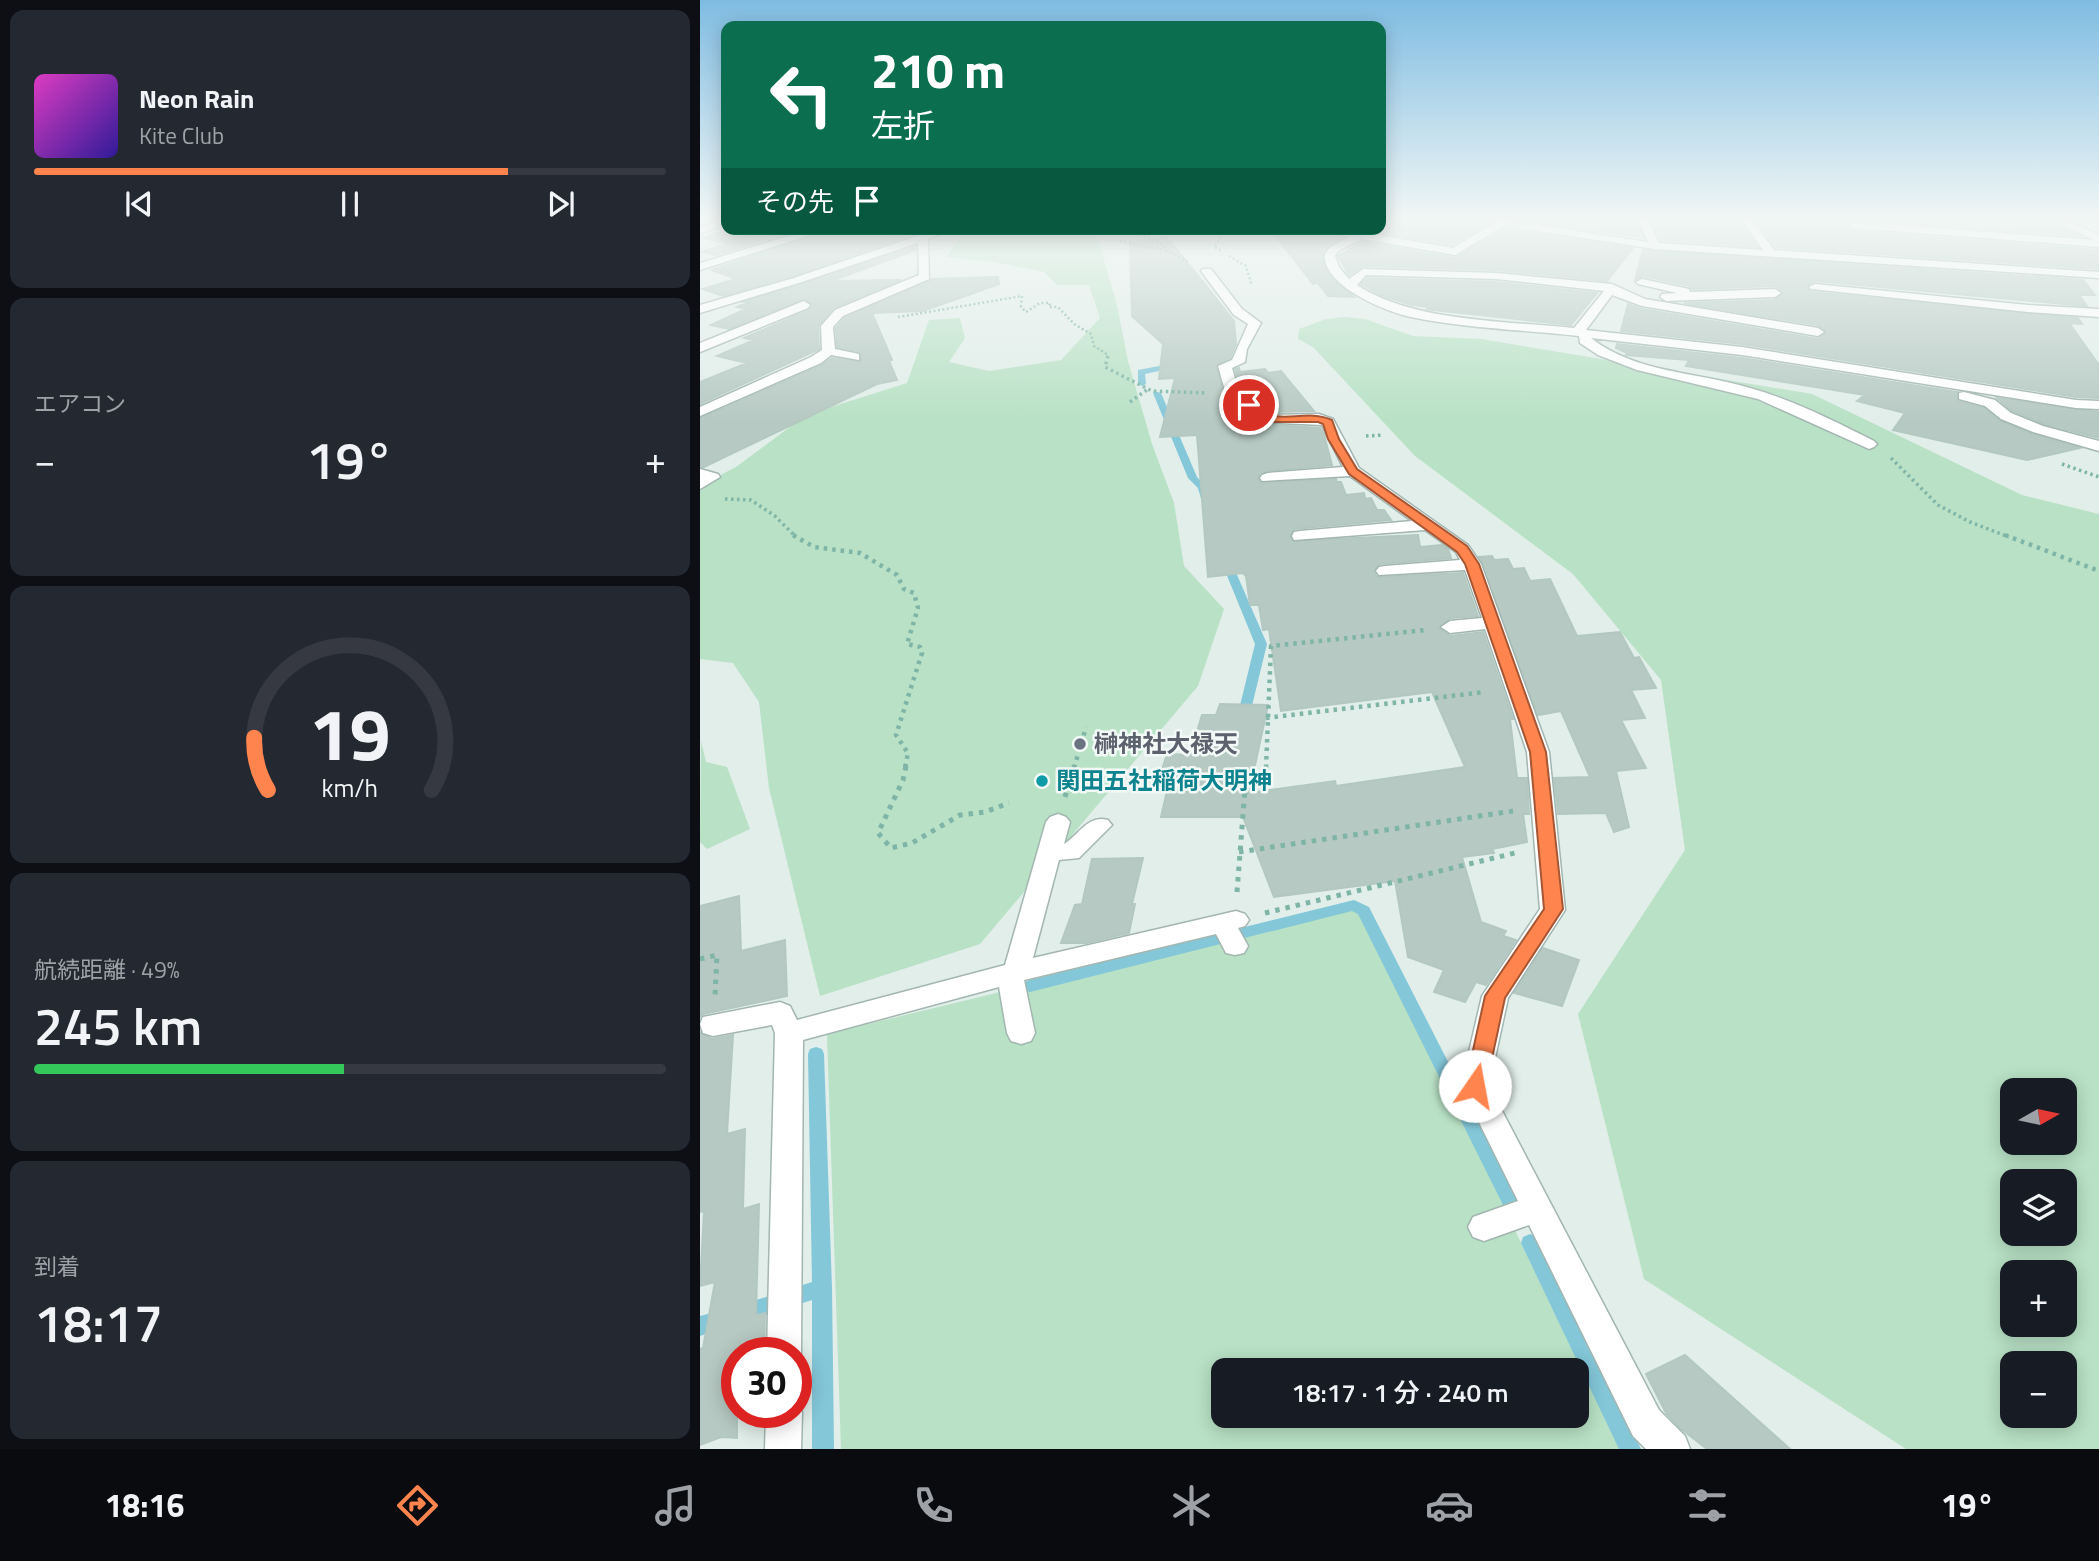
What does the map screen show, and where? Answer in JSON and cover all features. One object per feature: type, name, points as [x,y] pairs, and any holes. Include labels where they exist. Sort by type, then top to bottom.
[{"type":"street","points":[[700,309],[775,287]]},
{"type":"street","points":[[700,348],[894,287]]},
{"type":"street","points":[[1219,287],[1238,312],[1255,323],[1241,349],[1238,362],[1226,366],[1231,391],[1267,419],[1319,418],[1328,422],[1334,439],[1353,471],[1462,549],[1472,564],[1518,688],[1538,752],[1541,807],[1553,909],[1495,996],[1475,1086],[1646,1423],[1672,1449]]},
{"type":"street","points":[[1353,287],[1383,304],[1412,314],[1742,351],[2076,404],[2099,405]]},
{"type":"street","points":[[1591,287],[1668,298],[1726,293]]},
{"type":"street","points":[[1661,287],[1726,293],[1775,293]]},
{"type":"street","points":[[1815,287],[1987,312],[2095,315]]},
{"type":"street","points":[[1612,289],[1642,302],[1818,332]]},
{"type":"street","points":[[1581,334],[1612,289]]},
{"type":"street","points":[[753,294],[821,309]]},
{"type":"street","points":[[821,309],[827,326],[829,351]]},
{"type":"street","points":[[1581,334],[1592,347],[1624,361],[1649,370],[1756,394],[1790,406],[1869,444]]},
{"type":"street","points":[[700,412],[816,360],[829,351],[854,357]]},
{"type":"street","points":[[1945,382],[1949,392],[1990,403],[2006,416],[2038,429],[2099,446]]},
{"type":"street","points":[[1268,478],[1353,471]]},
{"type":"street","points":[[700,474],[712,477],[700,484]]},
{"type":"street","points":[[1300,536],[1426,525]]},
{"type":"street","points":[[1385,571],[1472,564]]},
{"type":"street","points":[[1450,627],[1492,623]]},
{"type":"street","points":[[1021,1033],[1013,973],[1058,822]]},
{"type":"street","points":[[1050,851],[1071,852],[1100,825]]},
{"type":"street","points":[[789,1032],[1013,973],[1231,930]]},
{"type":"street","points":[[713,1025],[780,1013],[789,1032],[785,1337]]},
{"type":"street","points":[[1483,1227],[1536,1209]]},
{"type":"street","points":[[783,1449],[784,1428]]},
{"type":"path","points":[[896,317],[1022,296],[1021,307],[1026,312],[1040,303],[1058,307],[1074,324],[1091,334],[1094,346],[1108,355],[1105,367],[1148,388],[1186,394],[1231,391]]},
{"type":"path","points":[[1130,402],[1148,388]]},
{"type":"path","points":[[1869,444],[1889,457],[1938,505],[1970,522],[2099,570]]},
{"type":"path","points":[[713,498],[751,500],[775,516],[791,534],[814,547],[860,553],[897,575],[904,589],[914,593],[918,608],[907,644],[920,647],[922,653],[896,735],[908,753],[903,780],[878,833],[891,848],[912,843],[960,815],[985,812],[1009,803]]},
{"type":"path","points":[[1450,627],[1270,646],[1266,770],[1245,789],[1231,930],[1545,845]]},
{"type":"path","points":[[1266,718],[1518,688]]},
{"type":"path","points":[[1058,822],[1086,727]]},
{"type":"path","points":[[1239,852],[1541,807]]},
{"type":"path","points":[[700,959],[717,955],[713,1025]]},
{"type":"green space","points":[[1090,287],[1112,287],[1128,361],[1152,444],[1174,503],[1184,566],[1224,609],[1198,686],[980,944],[820,996],[769,788],[759,702],[733,663],[700,659],[700,486],[736,467],[806,415],[907,383],[929,320],[960,318],[965,338],[949,362],[989,371],[1061,360],[1100,318]]},
{"type":"green space","points":[[1326,319],[1365,319],[1413,336],[1481,339],[1812,394],[2022,495],[2099,514],[2099,1449],[1906,1449],[1644,1279],[1578,1014],[1685,850],[1661,680],[1573,574],[1415,456],[1313,347],[1298,339],[1299,329]]},
{"type":"green space","points":[[701,741],[706,762],[727,767],[750,829],[707,849],[700,842]]},
{"type":"green space","points":[[1359,905],[1576,1358],[1211,1358],[1211,1428],[1589,1428],[1589,1384],[1620,1449],[841,1449],[827,1034]]},
{"type":"building","points":[[711,287],[756,287],[723,296],[703,289]]},
{"type":"building","points":[[792,287],[885,287],[833,308],[818,326],[819,349],[700,404],[700,382],[747,363],[717,356],[754,340],[744,338],[809,310],[813,304],[803,299],[729,329],[711,325],[746,309],[737,307],[747,303],[744,302]]},
{"type":"building","points":[[915,287],[992,287],[923,311],[872,313],[892,360],[889,361],[897,380],[877,384],[700,467],[700,418],[822,365],[832,358],[861,362],[861,352],[837,347],[836,328],[845,318]]},
{"type":"building","points":[[1131,287],[1207,287],[1234,321],[1236,344],[1230,358],[1216,365],[1224,396],[1260,424],[1320,428],[1324,435],[1332,465],[1267,471],[1258,477],[1260,482],[1336,479],[1341,482],[1346,495],[1364,493],[1365,499],[1371,498],[1377,510],[1384,510],[1391,520],[1294,529],[1290,535],[1292,541],[1418,535],[1420,547],[1442,545],[1448,549],[1451,558],[1379,564],[1373,571],[1377,577],[1463,573],[1478,616],[1450,618],[1439,628],[1450,636],[1483,632],[1513,719],[1510,719],[1517,778],[1527,778],[1529,814],[1523,814],[1527,842],[1492,849],[1494,853],[1462,857],[1481,922],[1506,931],[1503,936],[1516,940],[1486,985],[1476,982],[1465,1002],[1434,992],[1444,970],[1408,957],[1395,881],[1274,897],[1243,817],[1161,817],[1167,791],[1155,792],[1167,754],[1190,755],[1202,715],[1216,715],[1220,704],[1268,705],[1249,793],[1335,781],[1336,786],[1465,767],[1432,692],[1281,711],[1269,629],[1263,630],[1259,605],[1250,605],[1246,576],[1243,573],[1208,577],[1197,435],[1160,437],[1175,378],[1159,379],[1163,344],[1132,316]]},
{"type":"building","points":[[1321,287],[1341,287],[1354,297],[1328,296]]},
{"type":"building","points":[[1366,287],[1538,287],[1597,293],[1571,325],[1427,309],[1430,307],[1411,305]]},
{"type":"building","points":[[1690,287],[1758,287],[1692,289]]},
{"type":"building","points":[[1776,287],[1807,287],[1811,292],[2078,318],[2082,324],[2069,323],[2099,365],[2099,398],[2076,397],[1742,344],[1621,331],[1628,304],[1642,309],[1818,339],[1826,333],[1818,325],[1684,303],[1775,300],[1783,292]]},
{"type":"building","points":[[1876,287],[2088,287],[2095,295],[2079,295],[2087,306]]},
{"type":"building","points":[[1617,344],[1742,358],[1957,392],[1957,401],[1984,408],[2000,421],[2080,448],[2027,460],[1893,430],[1905,413],[1857,401],[1865,395],[1686,366],[1689,360],[1626,355],[1627,353],[1616,348]]},
{"type":"building","points":[[1239,368],[1240,372],[1265,369],[1268,373],[1281,371],[1314,411],[1271,412],[1240,387],[1235,369]]},
{"type":"building","points":[[1997,398],[2099,412],[2099,438],[2044,424],[2012,411]]},
{"type":"building","points":[[1492,556],[1494,560],[1508,559],[1513,569],[1524,568],[1530,581],[1550,579],[1577,636],[1620,632],[1634,658],[1639,657],[1656,688],[1631,690],[1645,718],[1621,720],[1646,768],[1616,771],[1629,827],[1614,832],[1606,813],[1558,814],[1554,778],[1590,777],[1561,711],[1538,715],[1479,557]]},
{"type":"building","points":[[1143,858],[1132,904],[1135,904],[1129,933],[1086,943],[1061,943],[1075,905],[1082,904],[1092,859]]},
{"type":"building","points":[[739,896],[741,951],[785,940],[787,996],[703,1014],[700,1017],[700,906]]},
{"type":"building","points":[[1543,948],[1579,960],[1562,1006],[1514,993]]},
{"type":"building","points":[[700,1032],[712,1039],[733,1035],[727,1134],[745,1129],[743,1209],[759,1204],[756,1315],[765,1313],[764,1337],[721,1337],[721,1428],[737,1428],[737,1438],[721,1437],[700,1445],[700,1349],[703,1348],[715,1282],[700,1286],[704,1211],[700,1212]]},
{"type":"building","points":[[1685,1355],[1790,1449],[1707,1449],[1680,1428],[1666,1413],[1646,1374]]},
{"type":"waterway","points":[[1142,384],[1141,372],[1175,365]]},
{"type":"waterway","points":[[1157,393],[1193,478],[1202,487],[1205,500]]},
{"type":"waterway","points":[[1226,561],[1261,644],[1243,718]]},
{"type":"waterway","points":[[1030,986],[1354,905],[1364,911],[1509,1199]]},
{"type":"waterway","points":[[816,1054],[822,1288]]},
{"type":"waterway","points":[[1530,1243],[1630,1449]]},
{"type":"waterway","points":[[741,1314],[822,1288]]},
{"type":"waterway","points":[[822,1288],[823,1449]]},
{"type":"waterway","points":[[700,1326],[723,1319]]},
{"type":"place","name":"榊神社大禄天","points":[[1080,744]]},
{"type":"place","name":"関田五社稲荷大明神","points":[[1042,781]]},
{"type":"route","points":[[1249,405],[1267,419],[1319,418],[1328,422],[1334,439],[1353,471],[1462,549],[1472,564],[1518,688],[1538,752],[1541,807],[1553,909],[1495,996],[1475,1086]]}]
